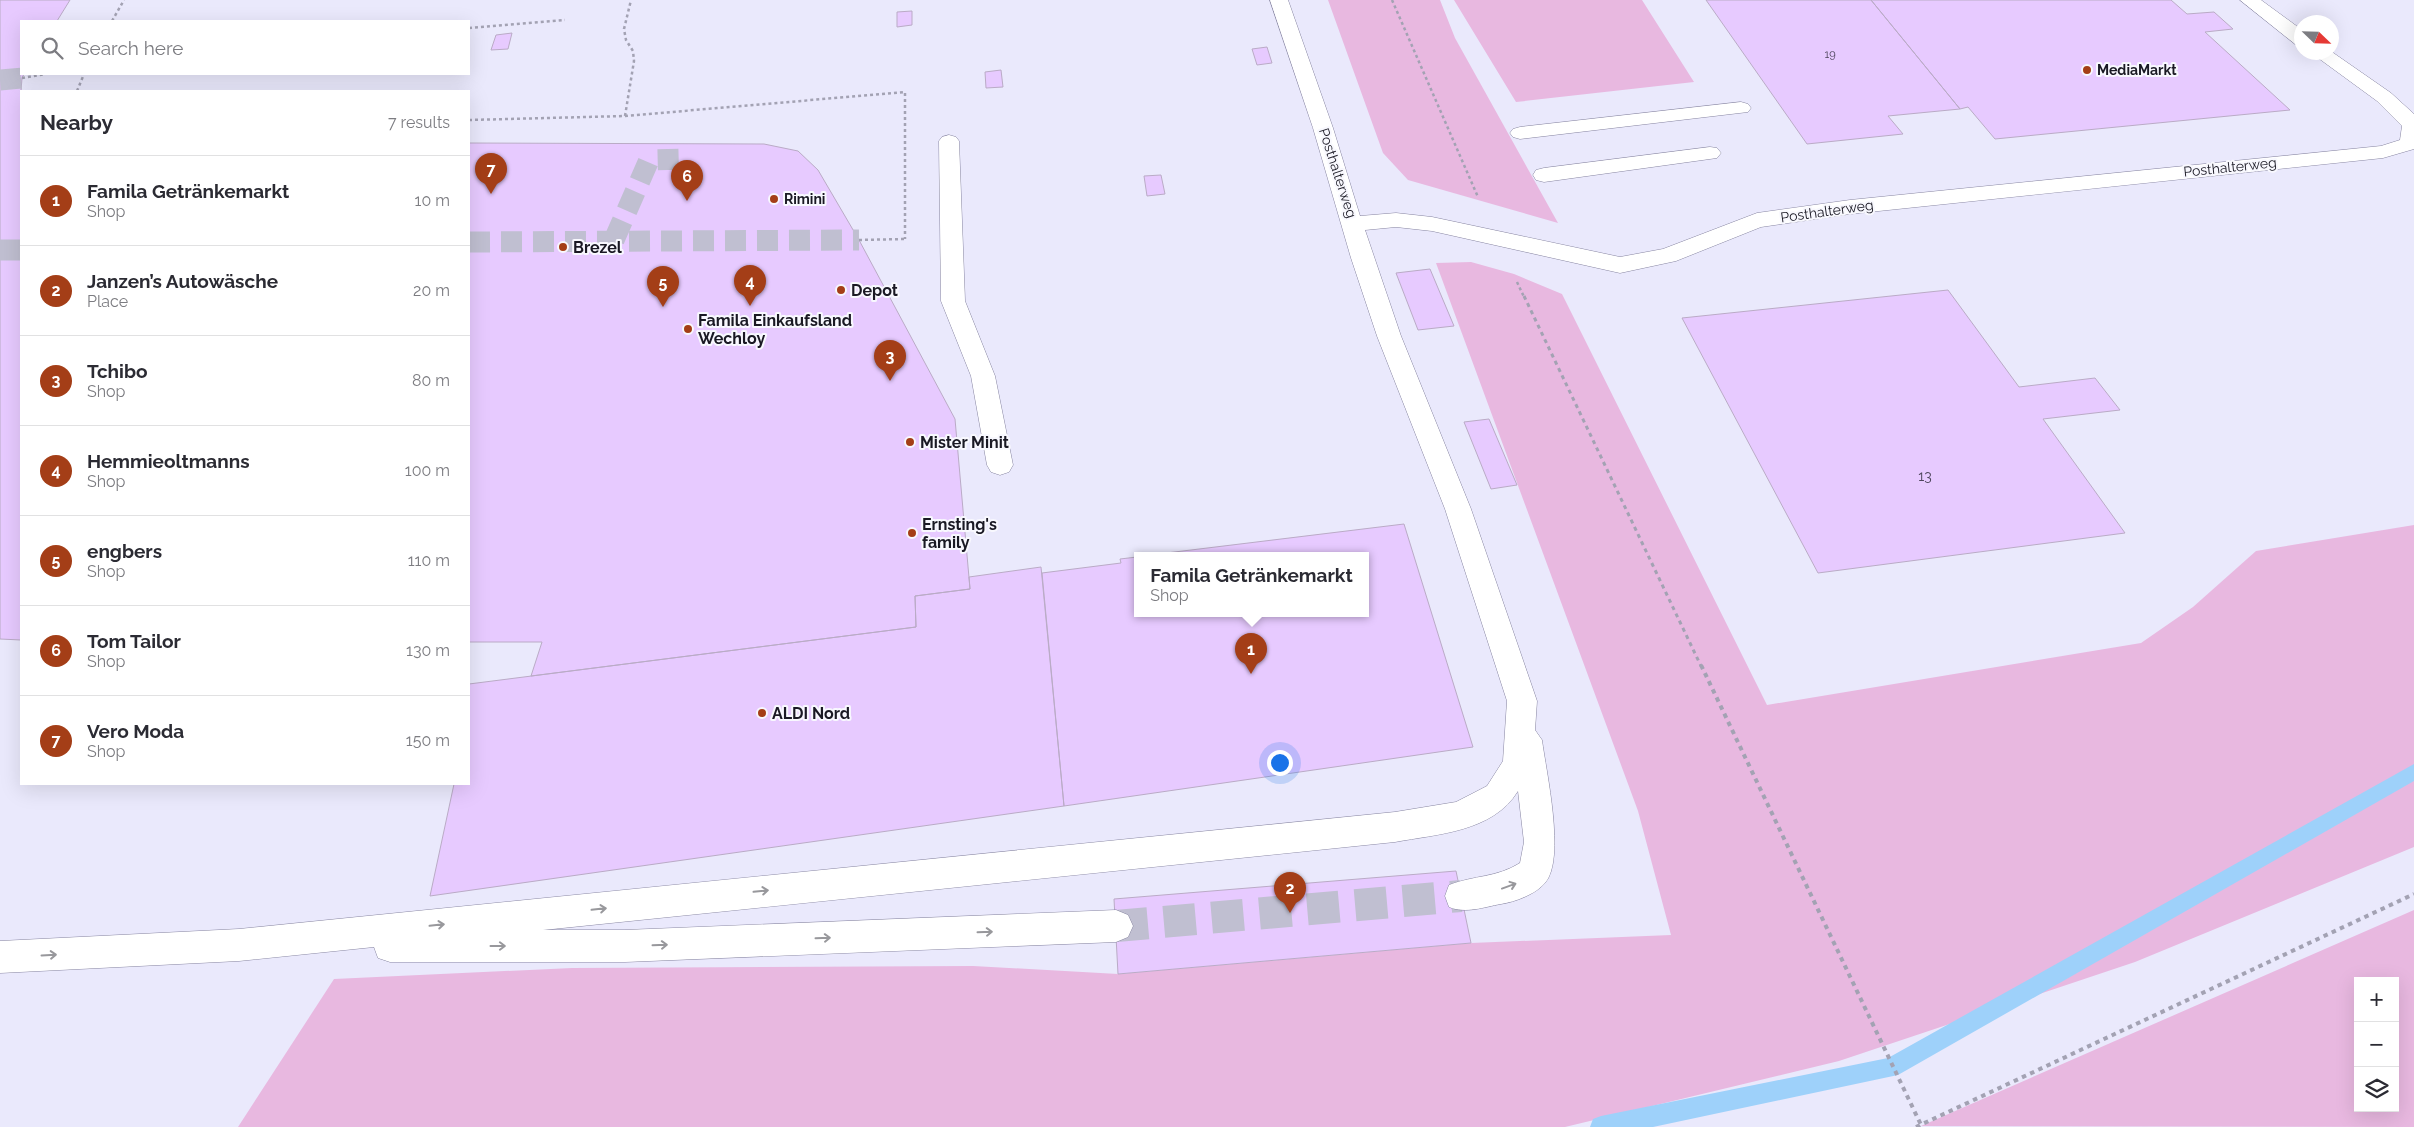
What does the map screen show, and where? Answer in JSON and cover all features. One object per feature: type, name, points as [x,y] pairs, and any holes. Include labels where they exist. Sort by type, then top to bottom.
[{"type":"lane","name":"Posthalterweg","points":[[1279,0],[1326,137],[1352,224],[1396,220],[1432,224],[1620,265],[1668,256],[1757,220],[1860,206],[2383,152],[2408,144],[2413,128],[2407,119],[2393,105],[2330,60]]},
{"type":"lane","points":[[2249,0],[2294,34]]},
{"type":"lane","points":[[1520,134],[1741,108]]},
{"type":"lane","points":[[950,141],[953,301],[983,376],[1000,465]]},
{"type":"lane","points":[[1544,175],[1710,153]]},
{"type":"lane","points":[[1352,224],[1389,336],[1458,509],[1522,701],[1540,842],[1534,872],[1511,887],[1462,896]]},
{"type":"lane","points":[[0,957],[239,945],[1395,827],[1461,816],[1498,796],[1518,764],[1522,701]]},
{"type":"lane","points":[[239,945],[625,946],[1116,926]]},
{"type":"path","points":[[113,20],[124,0]]},
{"type":"path","points":[[625,116],[634,61],[634,51],[626,40],[624,29],[631,0]]},
{"type":"path","points":[[1392,0],[1496,238],[1870,1022],[1915,1111],[1920,1127],[2414,894]]},
{"type":"path","points":[[470,28],[565,20]]},
{"type":"path","points":[[22,78],[39,75]]},
{"type":"path","points":[[77,90],[84,75]]},
{"type":"path","points":[[470,120],[625,116],[905,92],[905,239],[859,240]]},
{"type":"shaded area","points":[[1328,0],[1440,0],[1455,38],[1558,223],[1408,180],[1383,153]]},
{"type":"shaded area","points":[[1454,0],[1642,0],[1694,82],[1516,102]]},
{"type":"shaded area","points":[[1471,262],[1514,274],[1562,294],[1767,705],[2141,643],[2193,607],[2256,551],[2414,525],[2414,847],[2135,962],[1839,1061],[1565,1127],[238,1127],[334,979],[572,968],[973,966],[1118,974],[1471,943],[1671,935],[1638,811],[1436,263]]},
{"type":"shaded area","points":[[2414,910],[2414,1127],[1921,1126]]},
{"type":"building","points":[[0,0],[70,0],[58,20],[20,20],[20,75],[24,75],[20,90],[20,640],[0,639]]},
{"type":"building","points":[[1706,0],[1871,0],[1960,109],[1888,116],[1903,134],[1807,144]]},
{"type":"building","name":"MediaMarkt","points":[[1871,0],[2171,0],[2187,14],[2214,12],[2233,29],[2205,32],[2290,110],[1995,139],[1968,107],[1960,109]]},
{"type":"building","points":[[912,11],[912,25],[897,27],[897,12]]},
{"type":"building","points":[[512,33],[508,49],[491,50],[496,35]]},
{"type":"building","points":[[1267,47],[1272,63],[1257,65],[1252,49]]},
{"type":"building","points":[[1001,70],[1003,87],[986,88],[985,72]]},
{"type":"building","name":"Famila Einkaufsland Wechloy","points":[[470,143],[764,144],[798,151],[818,170],[859,240],[955,419],[970,589],[915,596],[916,627],[531,676],[542,642],[470,642]]},
{"type":"building","points":[[1161,175],[1165,194],[1147,196],[1144,176]]},
{"type":"building","points":[[1430,269],[1454,326],[1418,330],[1396,273]]},
{"type":"building","points":[[1948,290],[2019,387],[2095,378],[2120,410],[2043,419],[2125,533],[1818,573],[1682,318]]},
{"type":"building","points":[[1489,419],[1517,485],[1491,489],[1464,422]]},
{"type":"building","points":[[1404,524],[1473,747],[1064,806],[1042,573],[1121,563],[1120,559],[1134,557],[1134,617],[1369,617],[1369,552],[1175,552]]},
{"type":"building","name":"ALDI Nord","points":[[1041,567],[1064,806],[430,896],[454,785],[470,785],[470,684],[916,627],[915,596],[970,589],[969,577]]},
{"type":"building","points":[[1456,871],[1471,943],[1118,974],[1114,899]]},
{"type":"waterway","points":[[1601,1127],[1891,1068],[2414,772]]},
{"type":"tunnel","points":[[0,80],[22,78]]},
{"type":"tunnel","points":[[614,240],[649,160],[689,159]]},
{"type":"tunnel","points":[[470,242],[859,240]]},
{"type":"tunnel","points":[[0,250],[20,250]]},
{"type":"tunnel","points":[[1116,926],[1461,896]]},
{"type":"place","name":"MediaMarkt","points":[[2087,70]]},
{"type":"place","name":"Vero Moda","points":[[491,194]]},
{"type":"place","name":"Rimini","points":[[774,199]]},
{"type":"place","name":"Tom Tailor","points":[[687,201]]},
{"type":"place","name":"Brezel","points":[[563,247]]},
{"type":"place","name":"Depot","points":[[841,290]]},
{"type":"place","name":"Hemmieoltmanns","points":[[750,306]]},
{"type":"place","name":"engbers","points":[[663,307]]},
{"type":"place","name":"Famila Einkaufsland Wechloy","points":[[688,329]]},
{"type":"place","name":"Tchibo","points":[[890,381]]},
{"type":"place","name":"Mister Minit","points":[[910,442]]},
{"type":"place","name":"Ernsting's family","points":[[912,533]]},
{"type":"place","name":"Famila Getränkemarkt","points":[[1251,674]]},
{"type":"place","name":"ALDI Nord","points":[[762,713]]},
{"type":"place","name":"Janzen’s Autowäsche","points":[[1290,913]]}]
